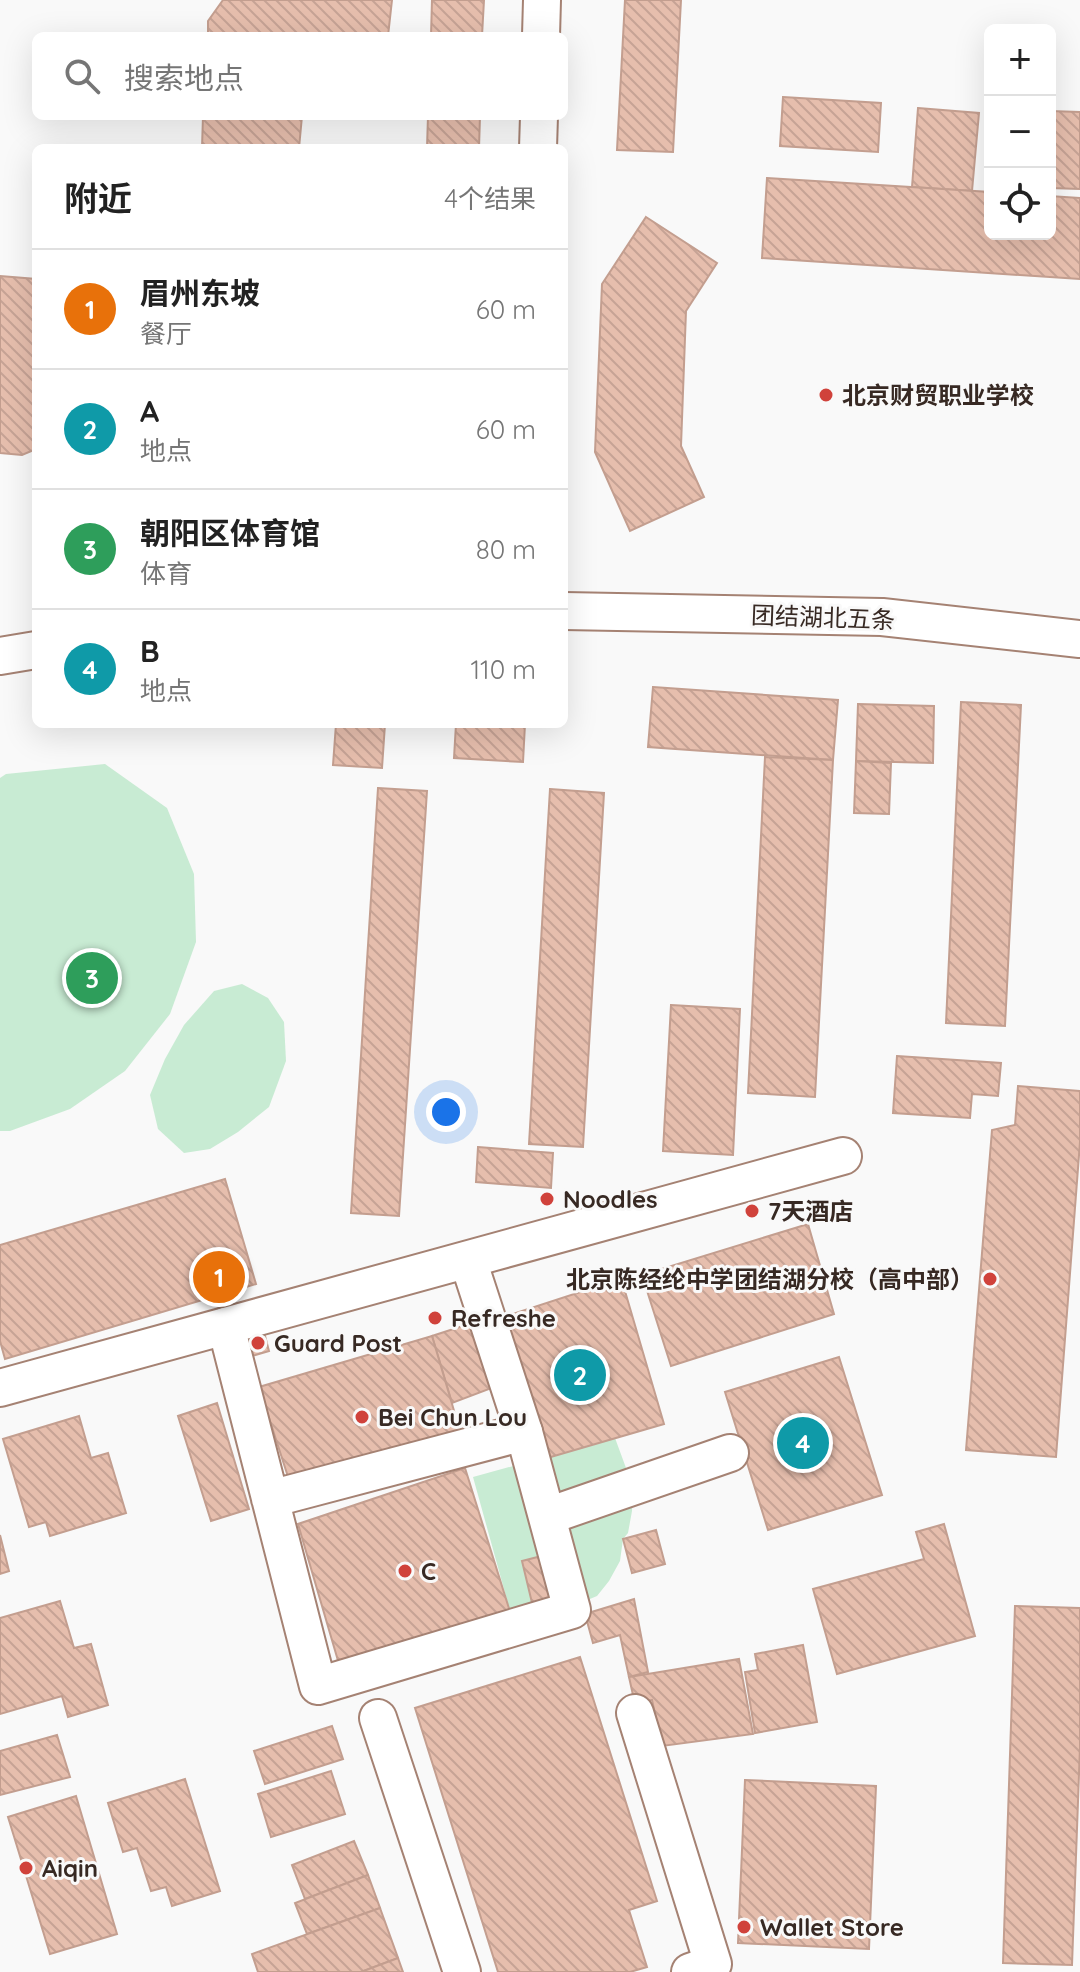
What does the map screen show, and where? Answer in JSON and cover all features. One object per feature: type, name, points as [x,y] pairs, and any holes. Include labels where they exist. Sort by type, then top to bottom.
[{"type":"street","points":[[541,32],[542,0]]},
{"type":"street","points":[[538,144],[539,120]]},
{"type":"street","name":"团结湖北五条","points":[[568,611],[882,617],[1080,639]]},
{"type":"street","points":[[0,656],[32,651]]},
{"type":"street","points":[[0,1388],[843,1156]]},
{"type":"street","points":[[226,1326],[318,1686],[572,1610],[524,1432],[468,1260]]},
{"type":"street","points":[[270,1499],[524,1432]]},
{"type":"street","points":[[548,1516],[730,1453]]},
{"type":"street","points":[[635,1713],[713,1964],[690,1972]]},
{"type":"street","points":[[378,1718],[462,1972]]},
{"type":"green space","points":[[105,764],[167,808],[194,874],[196,942],[170,1014],[125,1071],[70,1109],[10,1131],[0,1131],[0,778],[6,774]]},
{"type":"green space","points":[[242,984],[268,998],[284,1022],[286,1061],[269,1107],[210,1149],[184,1153],[158,1129],[150,1095],[184,1025],[214,991]]},
{"type":"green space","points":[[615,1438],[633,1487],[632,1511],[620,1561],[609,1581],[597,1596],[578,1604],[512,1618],[473,1477]]},
{"type":"building","points":[[223,0],[392,0],[388,32],[208,32],[208,21]]},
{"type":"building","points":[[432,0],[484,0],[482,32],[431,32]]},
{"type":"building","points":[[625,0],[681,0],[673,152],[617,150]]},
{"type":"building","points":[[783,97],[881,103],[878,152],[780,146]]},
{"type":"building","points":[[918,108],[979,113],[972,191],[912,187]]},
{"type":"building","points":[[1056,111],[1080,112],[1080,189],[1056,188]]},
{"type":"building","points":[[203,120],[302,120],[299,144],[202,144]]},
{"type":"building","points":[[428,120],[480,120],[479,144],[427,144]]},
{"type":"building","points":[[767,178],[984,192],[984,240],[1056,240],[1056,196],[1080,198],[1080,279],[762,258]]},
{"type":"building","points":[[646,217],[717,263],[686,311],[681,446],[704,497],[630,531],[595,452],[602,284]]},
{"type":"building","points":[[0,276],[32,279],[32,451],[22,455],[0,453]]},
{"type":"building","points":[[653,687],[838,700],[833,760],[648,747]]},
{"type":"building","points":[[961,702],[1021,705],[1005,1026],[946,1023]]},
{"type":"building","points":[[858,704],[934,706],[933,763],[856,761]]},
{"type":"building","points":[[336,728],[385,728],[382,768],[333,765]]},
{"type":"building","points":[[456,728],[525,728],[523,762],[454,758]]},
{"type":"building","points":[[765,757],[833,760],[815,1097],[748,1093]]},
{"type":"building","points":[[856,761],[891,763],[889,814],[854,813]]},
{"type":"building","points":[[378,788],[427,791],[399,1216],[351,1213]]},
{"type":"building","points":[[550,789],[604,793],[583,1147],[529,1144]]},
{"type":"building","points":[[671,1005],[740,1009],[733,1155],[663,1151]]},
{"type":"building","points":[[897,1056],[1001,1063],[998,1096],[972,1094],[970,1118],[893,1113]]},
{"type":"building","points":[[1018,1086],[1080,1091],[1080,1142],[1056,1457],[966,1450],[992,1130],[1015,1125]]},
{"type":"building","points":[[478,1147],[553,1153],[551,1188],[476,1182]]},
{"type":"building","points":[[225,1179],[256,1284],[5,1359],[0,1341],[0,1245]]},
{"type":"building","points":[[808,1224],[834,1314],[671,1366],[642,1275]]},
{"type":"building","points":[[622,1281],[664,1424],[537,1461],[494,1320]]},
{"type":"building","points":[[478,1321],[497,1386],[452,1403],[432,1336]]},
{"type":"building","name":"Guard Post","points":[[264,1332],[269,1351],[252,1356],[247,1337]]},
{"type":"building","name":"Bei Chun Lou","points":[[432,1336],[460,1431],[291,1486],[259,1387]]},
{"type":"building","points":[[839,1357],[882,1495],[768,1530],[725,1392]]},
{"type":"building","points":[[217,1403],[249,1509],[211,1521],[178,1416]]},
{"type":"building","points":[[79,1416],[91,1458],[108,1453],[126,1513],[50,1536],[46,1522],[29,1527],[3,1439]]},
{"type":"building","name":"C","points":[[465,1468],[512,1618],[339,1664],[298,1524]]},
{"type":"building","points":[[944,1524],[975,1636],[837,1674],[813,1589],[924,1559],[916,1532]]},
{"type":"building","points":[[656,1530],[665,1564],[632,1573],[623,1539]]},
{"type":"building","points":[[0,1535],[9,1571],[0,1574]]},
{"type":"building","points":[[553,1553],[565,1598],[533,1607],[522,1561]]},
{"type":"building","points":[[634,1599],[648,1672],[629,1677],[620,1635],[593,1643],[585,1614]]},
{"type":"building","points":[[60,1601],[74,1648],[91,1644],[108,1705],[68,1717],[62,1696],[0,1714],[0,1618]]},
{"type":"building","points":[[1015,1606],[1080,1608],[1080,1747],[1072,1965],[1003,1963]]},
{"type":"building","points":[[803,1645],[817,1722],[755,1733],[745,1672],[758,1670],[755,1654]]},
{"type":"building","points":[[580,1657],[657,1901],[629,1910],[647,1967],[630,1972],[498,1972],[415,1708]]},
{"type":"building","points":[[739,1659],[753,1734],[662,1746],[652,1700],[635,1704],[629,1677]]},
{"type":"building","points":[[332,1726],[343,1759],[265,1784],[254,1751]]},
{"type":"building","points":[[57,1735],[70,1777],[0,1795],[0,1751]]},
{"type":"building","points":[[331,1771],[345,1814],[271,1837],[258,1794]]},
{"type":"building","points":[[185,1779],[220,1891],[172,1906],[166,1887],[151,1891],[137,1848],[123,1852],[108,1803]]},
{"type":"building","points":[[745,1780],[876,1786],[869,1949],[738,1943]]},
{"type":"building","points":[[76,1796],[117,1934],[50,1954],[8,1817]]},
{"type":"building","points":[[354,1841],[368,1875],[305,1899],[292,1865]]},
{"type":"building","points":[[368,1875],[380,1908],[307,1934],[295,1903]]},
{"type":"building","points":[[380,1908],[398,1958],[361,1972],[258,1972],[252,1954]]},
{"type":"building","points":[[398,1958],[403,1972],[361,1972]]},
{"type":"place","name":"北京财贸职业学校","points":[[826,395]]},
{"type":"place","name":"朝阳区体育馆","points":[[92,978]]},
{"type":"place","name":"Noodles","points":[[547,1199]]},
{"type":"place","name":"7天酒店","points":[[752,1211]]},
{"type":"place","name":"眉州东坡","points":[[219,1277]]},
{"type":"place","name":"北京陈经纶中学团结湖分校（高中部）","points":[[990,1279]]},
{"type":"place","name":"Refreshe","points":[[435,1318]]},
{"type":"place","name":"Guard Post","points":[[258,1343]]},
{"type":"place","name":"A","points":[[580,1375]]},
{"type":"place","name":"Bei Chun Lou","points":[[362,1417]]},
{"type":"place","name":"B","points":[[803,1443]]},
{"type":"place","name":"C","points":[[405,1571]]},
{"type":"place","name":"Aiqin","points":[[26,1868]]},
{"type":"place","name":"Wallet Store","points":[[744,1927]]}]
